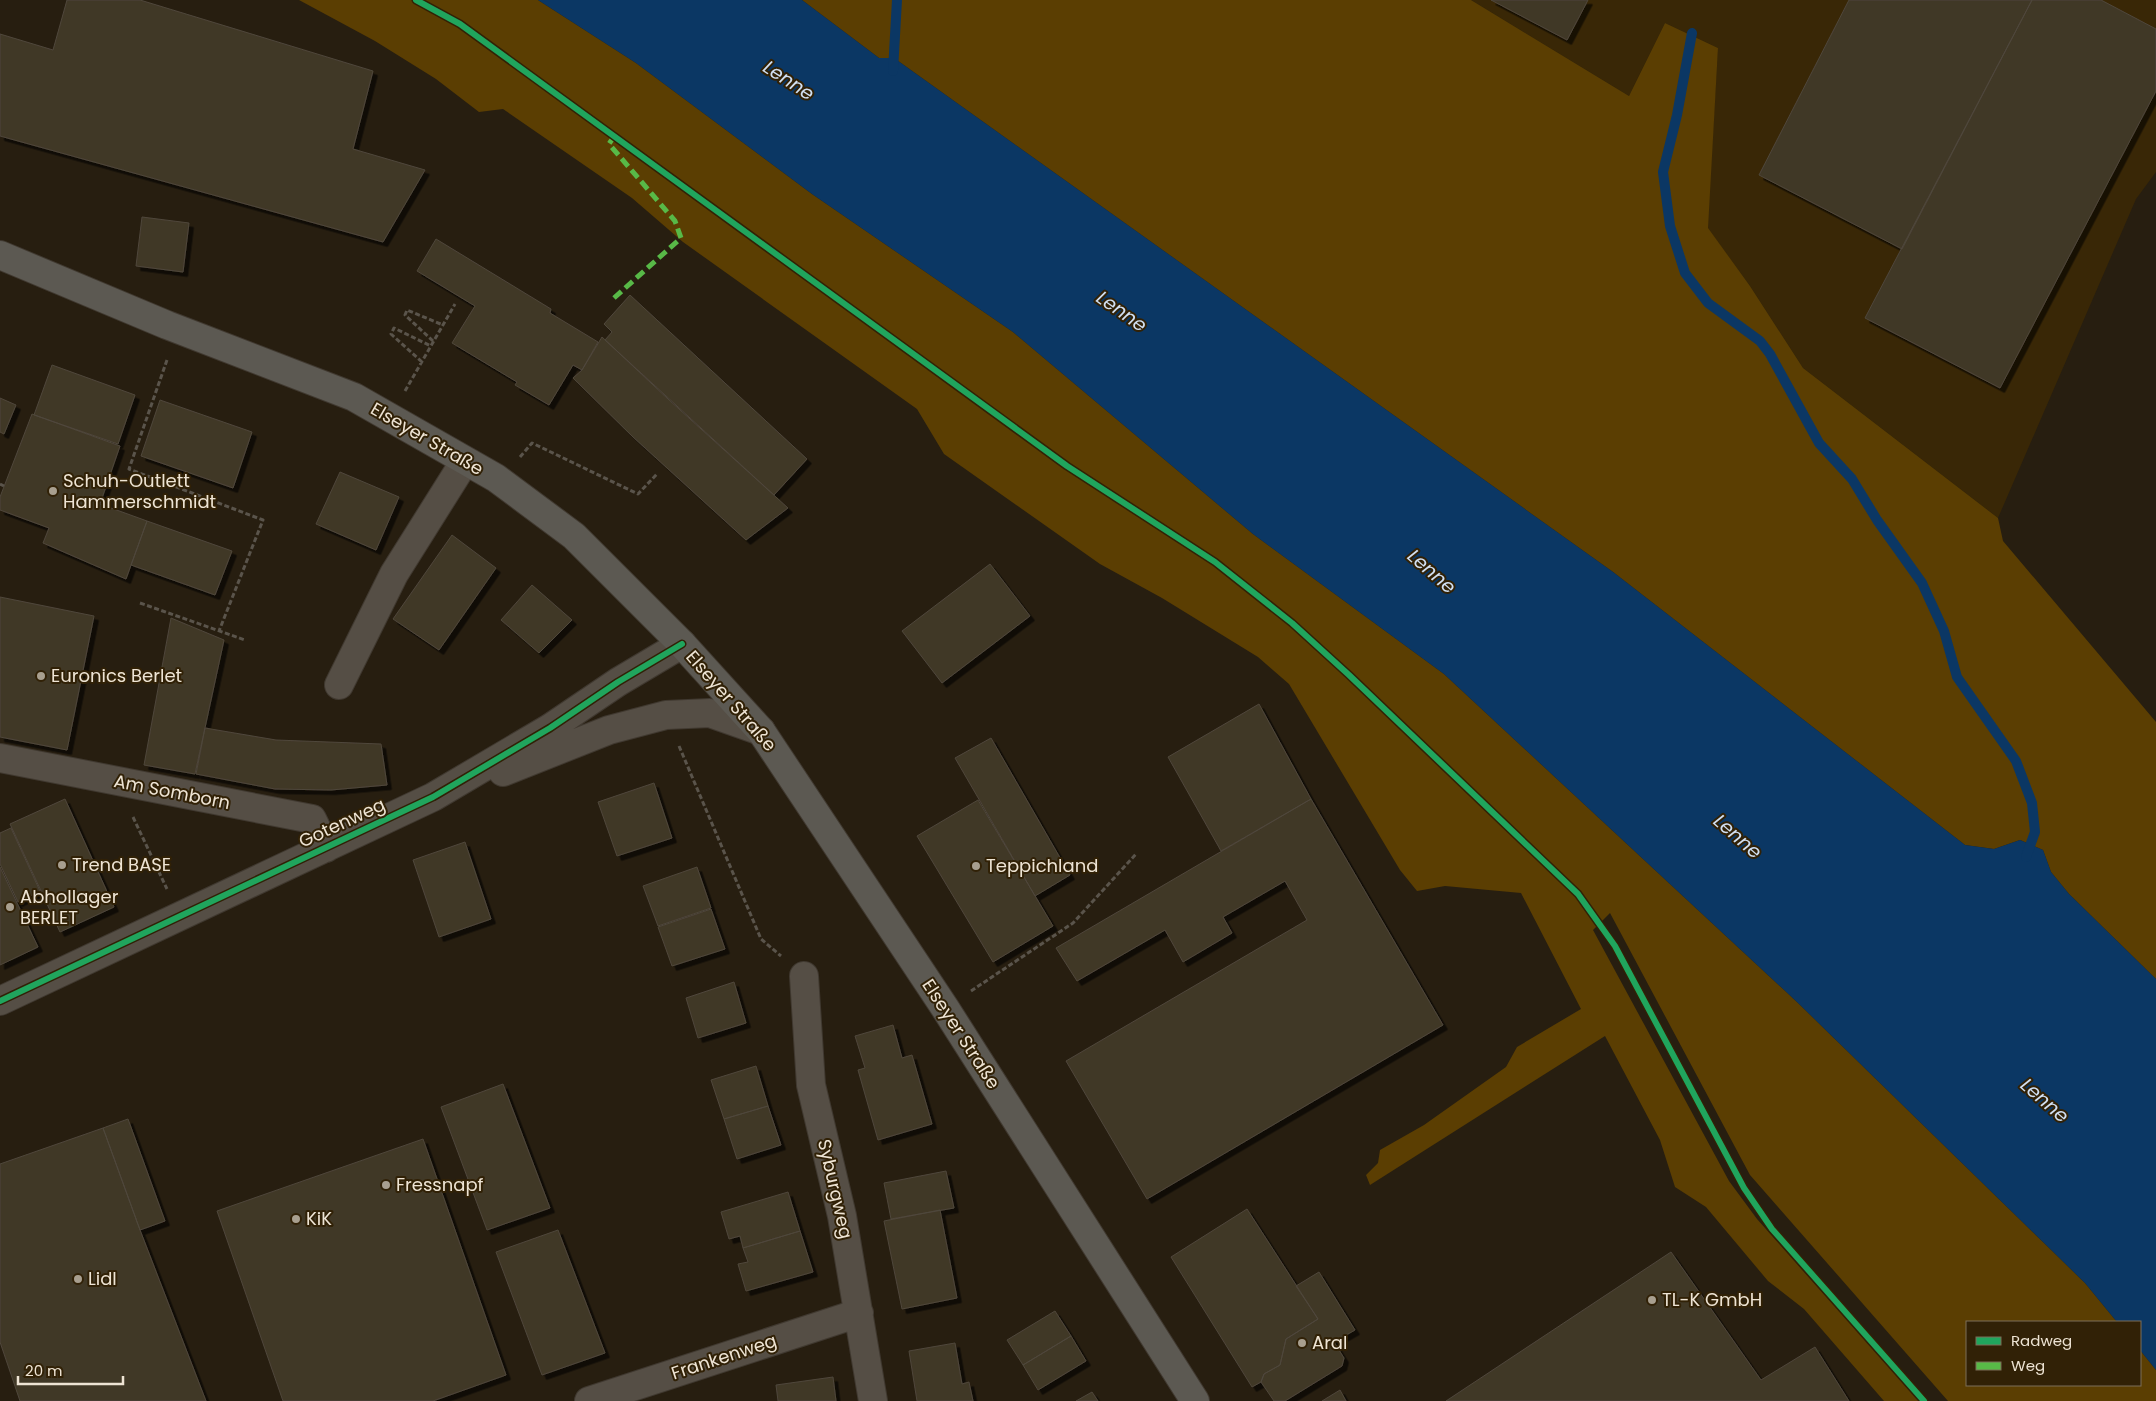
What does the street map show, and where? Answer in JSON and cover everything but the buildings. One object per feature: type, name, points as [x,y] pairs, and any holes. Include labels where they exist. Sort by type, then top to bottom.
[{"type":"main road","name":"Elseyer Straße","points":[[0,255],[178,329],[354,397],[500,482],[574,536],[682,644],[761,731],[945,1008],[1195,1401]]},
{"type":"street","points":[[339,685],[394,574],[465,461]]},
{"type":"street","name":"Gotenweg","points":[[433,797],[550,728],[618,682],[682,644]]},
{"type":"street","name":"Gotenweg","points":[[0,1001],[433,797],[609,730],[666,715],[710,713],[761,731]]},
{"type":"street","name":"Am Somborn","points":[[0,758],[312,819],[326,848]]},
{"type":"street","name":"Syburgweg","points":[[804,976],[811,1085],[842,1216],[873,1401]]},
{"type":"street","name":"Frankenweg","points":[[589,1401],[859,1313]]},
{"type":"path","points":[[390,417],[455,304]]},
{"type":"path","points":[[433,341],[405,315],[407,310],[443,325]]},
{"type":"path","points":[[422,362],[391,334],[394,328],[431,346]]},
{"type":"path","points":[[178,329],[129,470],[263,520],[218,630]]},
{"type":"path","points":[[500,482],[532,442],[638,494],[657,474]]},
{"type":"path","points":[[140,604],[245,640]]},
{"type":"path","points":[[666,715],[761,939],[804,976]]},
{"type":"path","points":[[116,781],[180,916]]},
{"type":"path","points":[[945,1008],[1073,922],[1136,854]]},
{"type":"shaded area","points":[[299,0],[538,0],[636,63],[812,194],[1013,332],[1253,534],[1444,674],[1797,1002],[2085,1283],[2116,1321],[1966,1321],[1966,1386],[2141,1386],[2141,1351],[2156,1370],[2156,1401],[1948,1401],[1750,1175],[1610,913],[1593,930],[1729,1181],[1757,1219],[1919,1401],[1884,1401],[1804,1309],[1768,1281],[1706,1207],[1675,1187],[1660,1140],[1605,1036],[1370,1185],[1366,1175],[1378,1163],[1380,1150],[1424,1125],[1506,1067],[1517,1047],[1581,1009],[1521,893],[1445,886],[1417,891],[1400,870],[1289,684],[1258,657],[1162,598],[1100,564],[944,454],[917,409],[683,242],[632,198],[503,109],[479,112],[436,79],[375,41]]},
{"type":"shaded area","points":[[802,0],[1471,0],[1629,96],[1665,23],[1718,48],[1708,228],[1750,286],[1803,368],[1998,518],[2003,541],[2156,722],[2156,979],[2069,894],[2051,872],[2043,850],[2020,840],[1994,849],[1965,845],[1613,572],[894,58],[879,58]]},
{"type":"shaded area","points":[[1471,0],[2156,0],[2156,172],[2136,199],[1998,518],[1803,368],[1750,286],[1707,228],[1718,48],[1665,23],[1629,96]]},
{"type":"water","name":"Lenne","points":[[538,0],[802,0],[879,58],[894,58],[1613,572],[1965,845],[1994,849],[2020,840],[2043,850],[2051,872],[2069,894],[2156,979],[2156,1370],[2141,1351],[2141,1321],[2116,1321],[2085,1283],[1797,1002],[1444,674],[1253,534],[1013,332],[812,194],[636,63]]},
{"type":"waterway","points":[[893,71],[897,0]]},
{"type":"waterway","points":[[1692,33],[1677,115],[1663,172],[1670,226],[1685,273],[1708,303],[1760,341],[1770,354],[1819,443],[1852,479],[1877,520],[1922,583],[1944,631],[1957,677],[2016,761],[2032,803],[2035,832],[2026,857]]},
{"type":"marked path","points":[[614,298],[681,238],[675,221],[609,144],[615,135]]},
{"type":"cycle path","points":[[416,0],[460,24],[1067,466],[1215,562],[1292,623],[1349,675],[1578,894],[1615,946],[1744,1188],[1772,1229],[1924,1401]]},
{"type":"cycle path","points":[[0,1001],[433,797],[550,728],[618,682],[682,644]]},
{"type":"place","name":"Schuh-Outlett Hammerschmidt","points":[[53,491]]},
{"type":"place","name":"Euronics Berlet","points":[[41,676]]},
{"type":"place","name":"Trend BASE","points":[[62,865]]},
{"type":"place","name":"Teppichland","points":[[976,866]]},
{"type":"place","name":"Abhollager BERLET","points":[[10,907]]},
{"type":"place","name":"Fressnapf","points":[[386,1185]]},
{"type":"place","name":"KiK","points":[[296,1219]]},
{"type":"place","name":"Lidl","points":[[78,1279]]},
{"type":"place","name":"TL-K GmbH","points":[[1652,1300]]},
{"type":"place","name":"Aral","points":[[1302,1343]]}]
